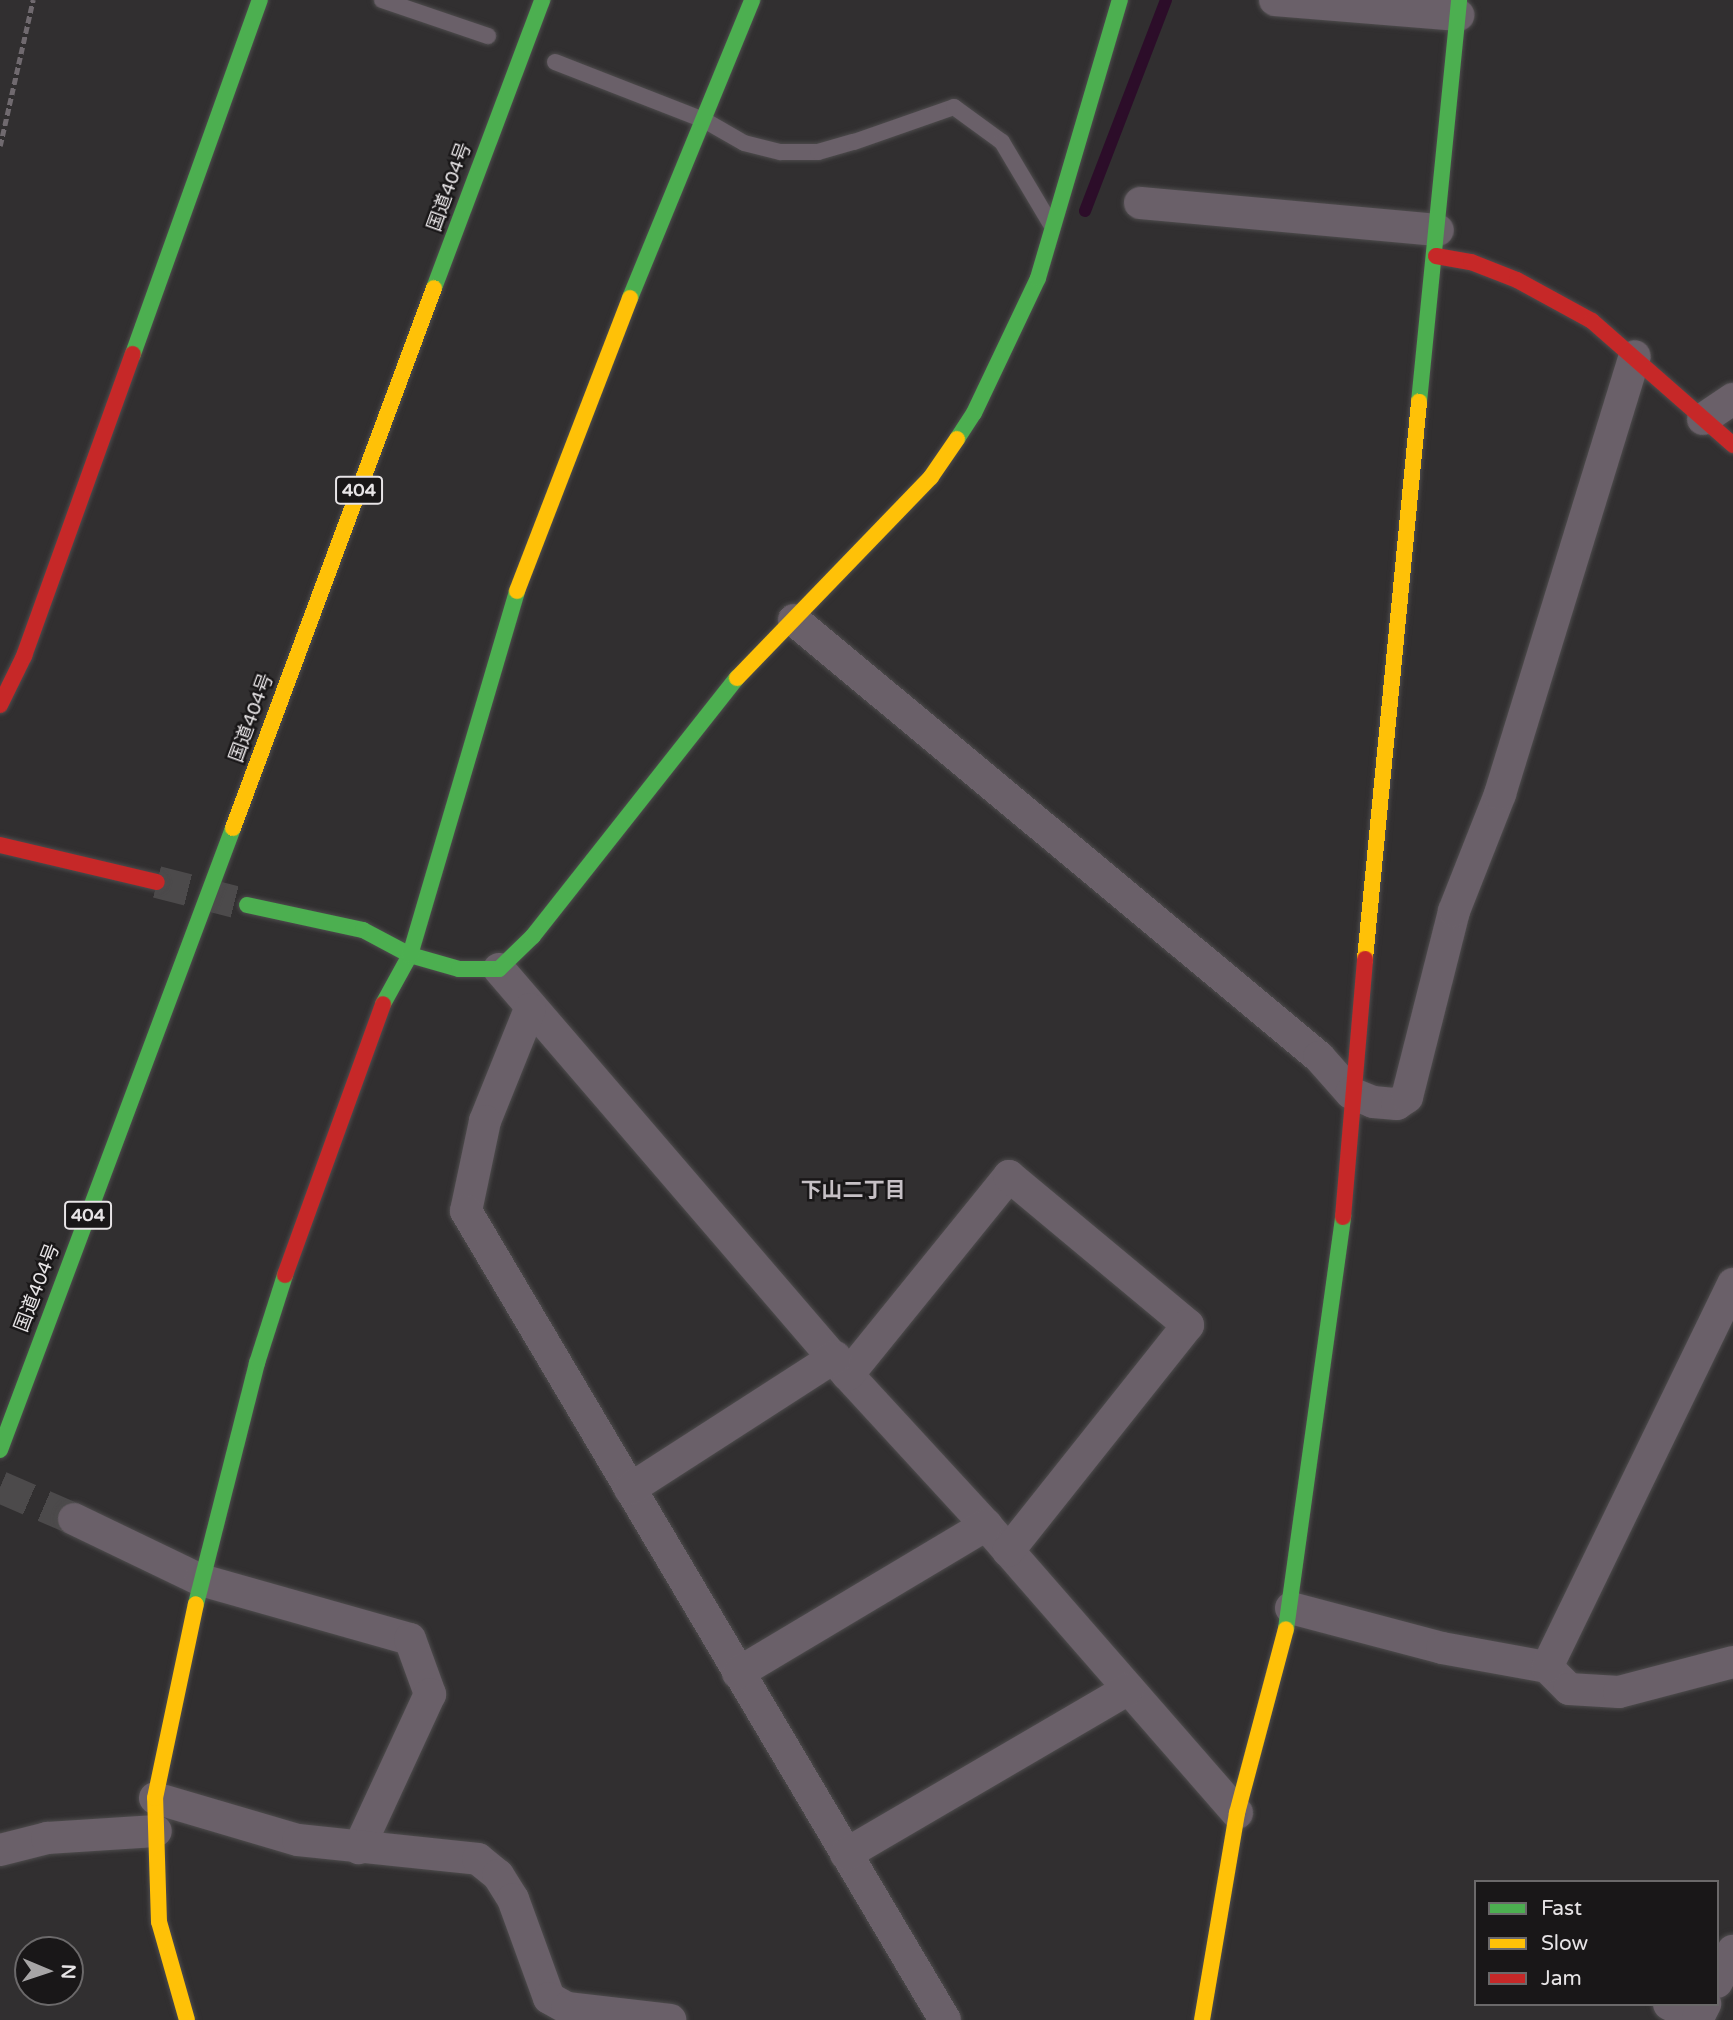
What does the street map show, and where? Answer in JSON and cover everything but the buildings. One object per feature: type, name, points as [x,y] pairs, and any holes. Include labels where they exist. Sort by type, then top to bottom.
[{"type":"main road","points":[[0,705],[24,656],[260,0]]},
{"type":"main road","name":"国道404号","points":[[0,1450],[542,0]]},
{"type":"main road","points":[[187,2020],[159,1922],[155,1798],[201,1580],[257,1363],[307,1204],[387,992],[410,955],[521,576],[580,420],[752,0]]},
{"type":"main road","points":[[247,905],[363,930],[410,955],[459,969],[499,968],[533,936],[747,665],[794,620],[931,477],[974,413],[1013,338],[1053,228],[1119,0]]},
{"type":"main road","points":[[1202,2020],[1237,1813],[1291,1608],[1338,1271],[1351,1093],[1459,8]]},
{"type":"main road","points":[[1437,243],[1471,262],[1517,280],[1592,321],[1635,356],[1733,445]]},
{"type":"main road","points":[[0,845],[158,882]]},
{"type":"street","points":[[1275,0],[1459,8]]},
{"type":"street","points":[[1140,203],[1437,243]]},
{"type":"street","points":[[794,620],[1319,1057],[1351,1093],[1373,1102],[1397,1104],[1407,1097],[1454,911],[1500,794],[1635,356]]},
{"type":"street","points":[[1703,419],[1733,399]]},
{"type":"street","points":[[499,968],[530,1009],[1237,1813]]},
{"type":"street","points":[[530,1009],[485,1121],[467,1211],[945,2020]]},
{"type":"street","points":[[630,1489],[842,1366],[1009,1176],[1188,1325],[1008,1551]]},
{"type":"street","points":[[1547,1667],[1733,1284]]},
{"type":"street","points":[[74,1519],[201,1580],[410,1639],[430,1694],[359,1848]]},
{"type":"street","points":[[738,1673],[986,1525]]},
{"type":"street","points":[[1291,1608],[1442,1648],[1547,1667],[1569,1689],[1619,1692],[1733,1662]]},
{"type":"street","points":[[846,1854],[1128,1689]]},
{"type":"street","points":[[155,1798],[298,1840],[478,1859],[498,1875],[513,1899],[550,1998],[567,2008],[667,2020]]},
{"type":"street","points":[[0,1850],[47,1838],[156,1831]]},
{"type":"street","points":[[1719,1978],[1733,1951]]},
{"type":"street","points":[[1673,2006],[1698,2018],[1704,2006]]},
{"type":"lane","points":[[382,0],[488,36]]},
{"type":"lane","points":[[555,62],[704,120],[744,143],[781,152],[818,152],[954,107],[1002,142],[1053,228]]},
{"type":"path","points":[[0,146],[33,0]]},
{"type":"waterway","points":[[1085,211],[1166,0]]},
{"type":"tunnel","points":[[157,882],[247,905]]},
{"type":"tunnel","points":[[0,1487],[74,1519]]},
{"type":"traffic: fast","points":[[133,354],[260,0]]},
{"type":"traffic: fast","points":[[434,288],[542,0]]},
{"type":"traffic: fast","points":[[630,298],[752,0]]},
{"type":"traffic: fast","points":[[957,439],[974,413],[1038,278],[1120,0]]},
{"type":"traffic: fast","points":[[1419,402],[1459,0]]},
{"type":"traffic: fast","points":[[383,1004],[410,955],[517,591]]},
{"type":"traffic: fast","points":[[247,905],[363,930],[410,955],[459,969],[499,969],[533,936],[737,678]]},
{"type":"traffic: fast","points":[[0,1450],[233,828]]},
{"type":"traffic: fast","points":[[1286,1629],[1343,1217]]},
{"type":"traffic: fast","points":[[196,1604],[257,1363],[285,1275]]},
{"type":"traffic: slow","points":[[233,828],[434,288]]},
{"type":"traffic: slow","points":[[517,591],[630,298]]},
{"type":"traffic: slow","points":[[1365,959],[1419,402]]},
{"type":"traffic: slow","points":[[737,678],[931,477],[957,439]]},
{"type":"traffic: slow","points":[[187,2020],[159,1922],[155,1798],[196,1604]]},
{"type":"traffic: slow","points":[[1202,2020],[1237,1813],[1286,1629]]},
{"type":"traffic: jam","points":[[1436,256],[1471,262],[1517,280],[1592,321],[1733,445]]},
{"type":"traffic: jam","points":[[0,705],[24,656],[133,354]]},
{"type":"traffic: jam","points":[[0,845],[157,882]]},
{"type":"traffic: jam","points":[[1343,1217],[1365,959]]},
{"type":"traffic: jam","points":[[285,1275],[383,1004]]},
{"type":"district","name":"下山二丁目","points":[[853,1191]]}]
